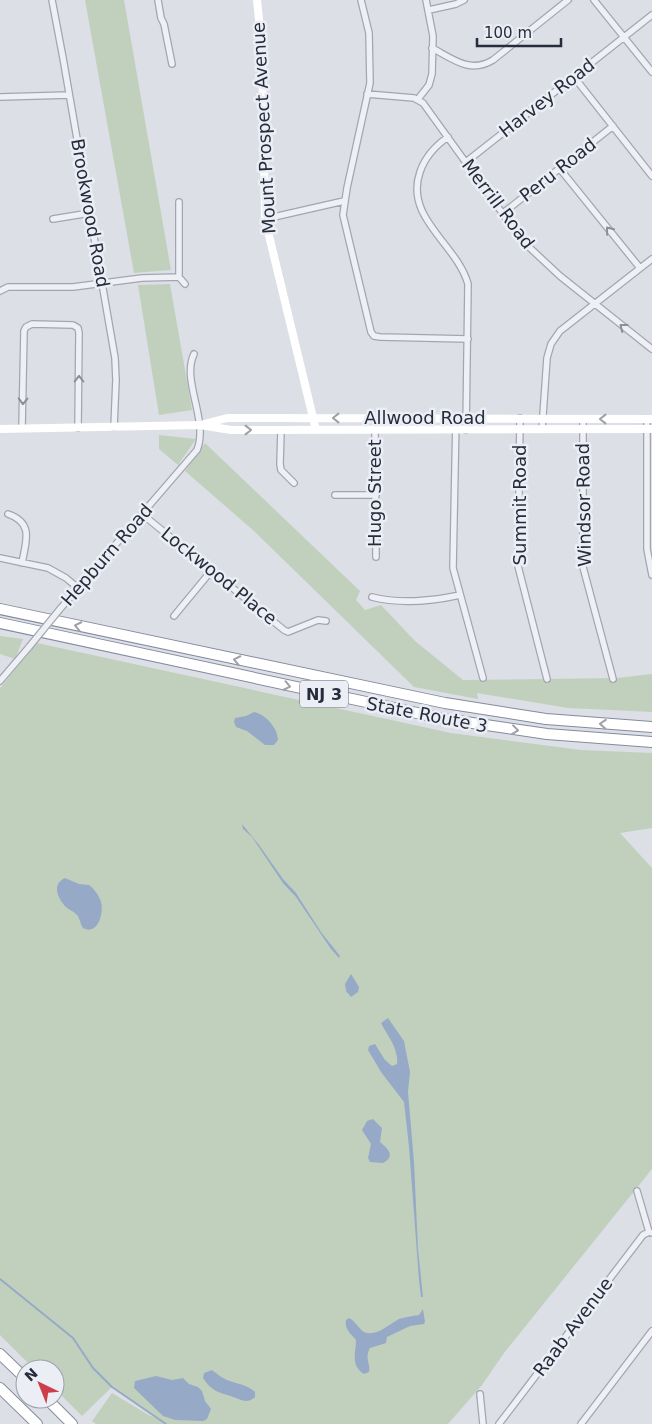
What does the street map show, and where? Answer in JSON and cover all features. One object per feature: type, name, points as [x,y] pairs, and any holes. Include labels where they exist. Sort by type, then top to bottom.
[{"type":"highway","name":"State Route 3","points":[[1,609],[445,704],[540,718],[652,727]]},
{"type":"highway","name":"State Route 3","points":[[0,623],[412,713],[472,724],[567,736],[652,742]]},
{"type":"highway","points":[[0,629],[181,668],[255,679]]},
{"type":"highway","points":[[0,1354],[15,1368]]},
{"type":"highway","points":[[0,1388],[37,1424]]},
{"type":"highway","points":[[57,1409],[72,1424]]},
{"type":"main road","name":"Mount Prospect Avenue","points":[[257,0],[262,48],[265,219],[316,430]]},
{"type":"main road","name":"Allwood Road","points":[[200,425],[228,418],[649,419]]},
{"type":"main road","name":"Allwood Road","points":[[0,429],[200,425],[230,430],[649,429]]},
{"type":"street","name":"Brookwood Road","points":[[52,0],[116,367],[114,427]]},
{"type":"street","points":[[158,0],[172,64]]},
{"type":"street","points":[[361,0],[369,33],[370,83],[344,201],[343,215],[371,332],[374,336],[380,338],[468,338]]},
{"type":"street","points":[[367,94],[403,96],[418,99],[431,79],[433,36],[426,0]]},
{"type":"street","points":[[429,10],[456,4],[464,0]]},
{"type":"street","points":[[432,48],[469,66],[482,66],[568,0]]},
{"type":"street","points":[[594,0],[652,72]]},
{"type":"street","name":"Harvey Road","points":[[466,162],[652,15]]},
{"type":"street","points":[[574,77],[652,176]]},
{"type":"street","points":[[0,97],[70,95]]},
{"type":"street","name":"Merrill Road","points":[[418,99],[427,107],[502,214],[541,259],[594,304],[652,349]]},
{"type":"street","name":"Peru Road","points":[[502,214],[613,126]]},
{"type":"street","points":[[448,137],[438,144],[424,162],[419,176],[418,200],[429,224],[458,263],[466,278],[468,292],[466,430]]},
{"type":"street","points":[[560,169],[640,268]]},
{"type":"street","points":[[265,219],[344,201]]},
{"type":"street","points":[[179,202],[179,277],[185,284]]},
{"type":"street","points":[[53,219],[90,213]]},
{"type":"street","points":[[542,429],[546,358],[551,344],[560,331],[652,259]]},
{"type":"street","points":[[0,291],[8,287],[73,287],[142,278],[179,277]]},
{"type":"street","points":[[22,428],[24,331],[26,327],[32,324],[73,325],[78,328],[78,428]]},
{"type":"street","name":"Hepburn Road","points":[[0,681],[197,450],[200,425],[190,367],[194,354]]},
{"type":"street","points":[[456,418],[453,568],[483,678]]},
{"type":"street","name":"Summit Road","points":[[520,418],[518,566],[547,678]]},
{"type":"street","name":"Windsor Road","points":[[583,419],[583,567],[613,679]]},
{"type":"street","points":[[649,419],[646,549],[652,576]]},
{"type":"street","points":[[281,430],[281,470],[294,483]]},
{"type":"street","name":"Hugo Street","points":[[375,430],[376,557]]},
{"type":"street","points":[[335,495],[376,495]]},
{"type":"street","points":[[8,514],[19,518],[25,526],[26,538],[22,563]]},
{"type":"street","name":"Lockwood Place","points":[[142,514],[288,632],[318,620],[326,621]]},
{"type":"street","points":[[0,558],[54,570],[78,588]]},
{"type":"street","points":[[174,616],[212,570]]},
{"type":"street","points":[[372,596],[381,599],[413,600],[460,595]]},
{"type":"street","points":[[637,1191],[651,1232]]},
{"type":"street","name":"Raab Avenue","points":[[498,1424],[644,1235],[651,1232]]},
{"type":"street","points":[[581,1424],[652,1331]]},
{"type":"street","points":[[480,1394],[483,1424]]},
{"type":"green space","points":[[85,0],[124,0],[171,270],[134,273]]},
{"type":"green space","points":[[170,284],[192,410],[159,415],[138,285]]},
{"type":"green space","points":[[159,435],[196,439],[178,465],[159,449]]},
{"type":"green space","points":[[205,443],[360,591],[356,600],[365,610],[381,605],[415,641],[463,680],[617,678],[652,674],[652,712],[568,708],[477,693],[478,699],[414,687],[254,531],[185,471]]},
{"type":"green space","points":[[0,636],[23,639],[15,659],[0,654]]},
{"type":"green space","points":[[37,643],[451,733],[581,750],[652,753],[652,828],[620,833],[652,868],[652,1169],[504,1353],[482,1385],[448,1424],[96,1424],[92,1421],[112,1393],[160,1420],[112,1387],[82,1416],[65,1399],[65,1359],[24,1359],[0,1335],[0,688]]},
{"type":"water","points":[[254,712],[258,713],[273,726],[278,740],[274,745],[265,745],[247,731],[236,727],[235,718]]},
{"type":"water","points":[[242,824],[259,845],[283,879],[296,893],[321,932],[340,956],[339,958],[296,897],[283,883],[252,837],[243,829]]},
{"type":"water","points":[[65,878],[79,884],[89,885],[99,897],[102,912],[99,922],[93,929],[83,928],[77,915],[60,900],[57,888],[58,884]]},
{"type":"water","points":[[351,974],[359,987],[358,992],[351,997],[346,991],[345,984]]},
{"type":"water","points":[[388,1018],[404,1041],[410,1072],[408,1092],[423,1297],[421,1297],[419,1280],[404,1102],[381,1072],[368,1050],[369,1046],[375,1044],[385,1060],[392,1066],[397,1064],[392,1042],[381,1023]]},
{"type":"water","points":[[373,1119],[382,1128],[380,1142],[386,1147],[390,1155],[383,1163],[370,1162],[368,1158],[371,1144],[362,1130],[367,1121]]},
{"type":"water","points":[[423,1309],[424,1324],[410,1326],[387,1337],[386,1343],[370,1348],[368,1355],[369,1372],[364,1374],[357,1367],[355,1363],[356,1340],[347,1329],[346,1320],[349,1318],[362,1331],[371,1333],[380,1331],[399,1319],[419,1315]]},
{"type":"water","points":[[212,1370],[225,1379],[252,1389],[255,1392],[255,1397],[244,1401],[213,1389],[203,1378],[204,1373]]},
{"type":"water","points":[[156,1376],[172,1380],[183,1378],[189,1384],[198,1387],[211,1409],[207,1419],[203,1421],[175,1420],[163,1416],[134,1388],[135,1381]]},
{"type":"waterway","points":[[0,1279],[73,1338],[93,1368],[112,1387],[166,1424]]}]
